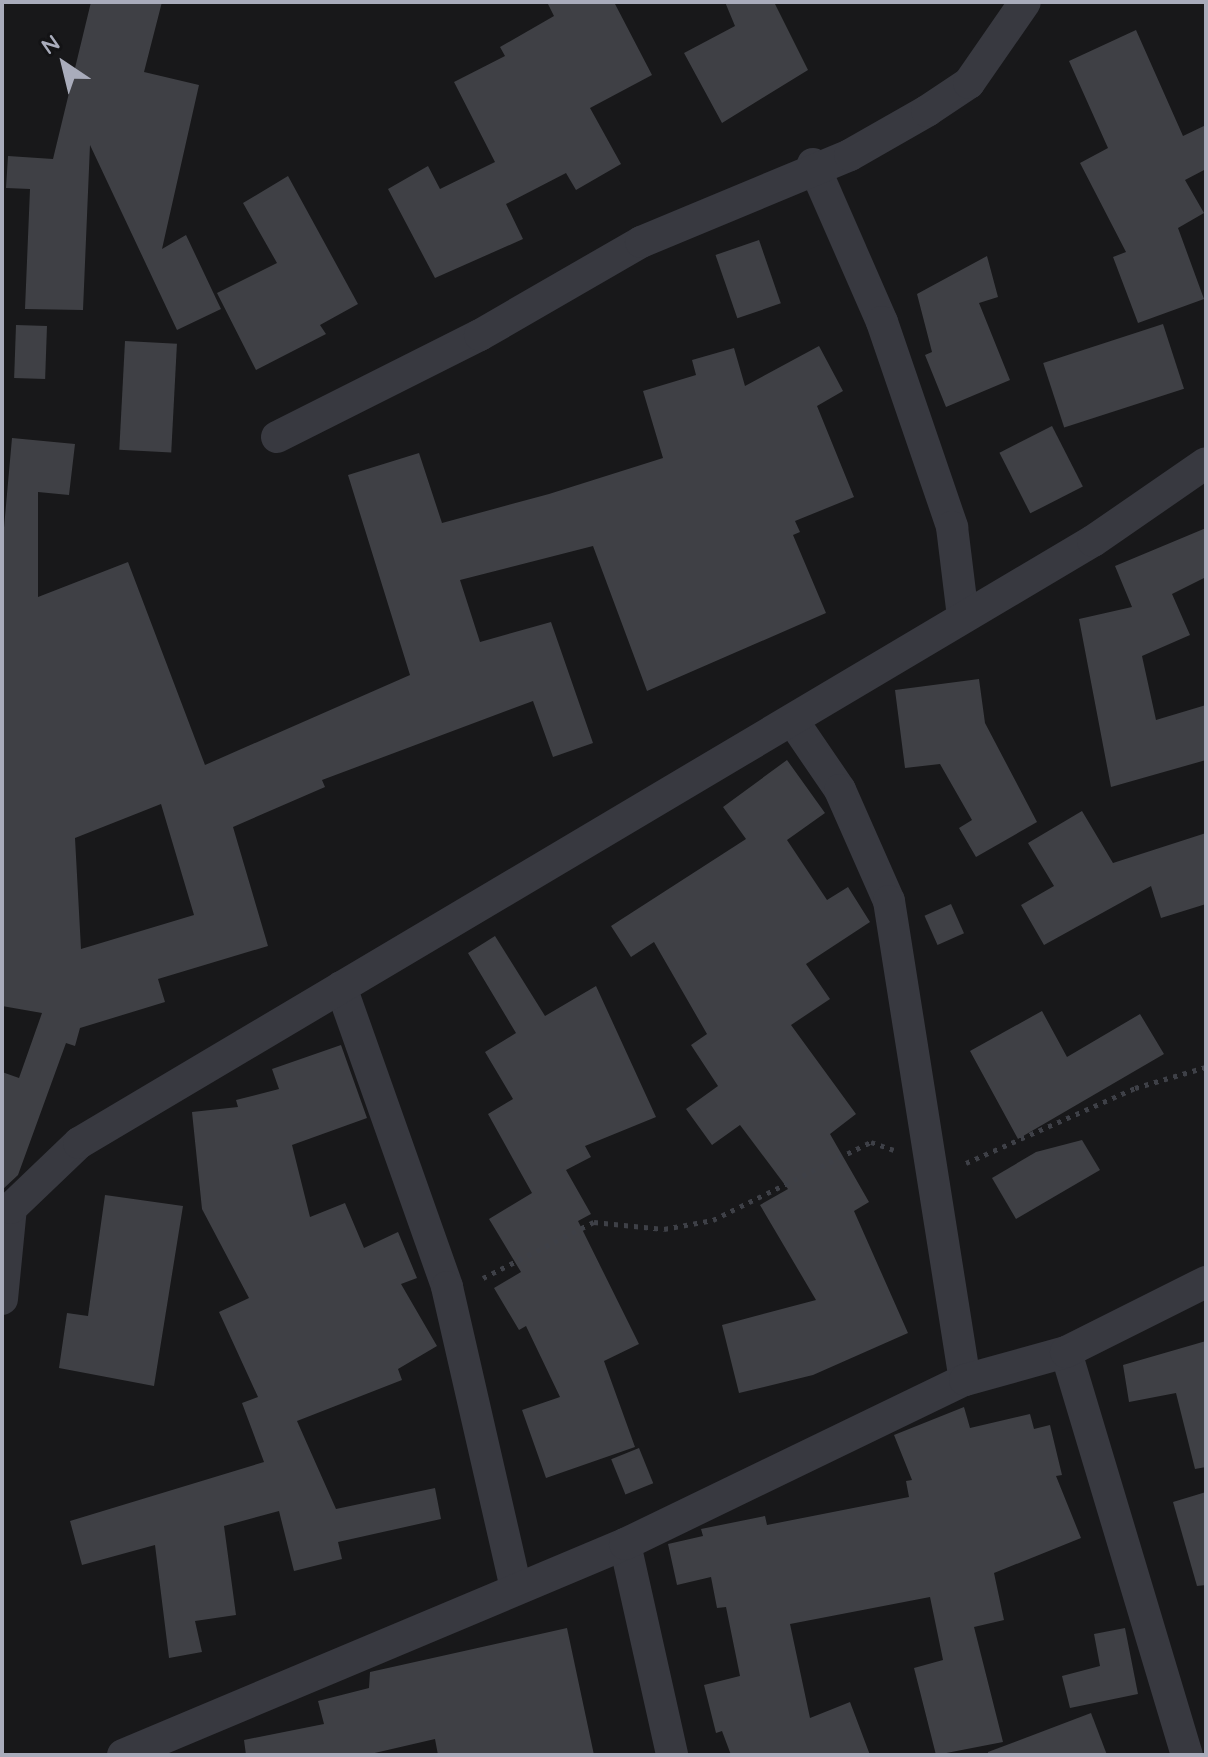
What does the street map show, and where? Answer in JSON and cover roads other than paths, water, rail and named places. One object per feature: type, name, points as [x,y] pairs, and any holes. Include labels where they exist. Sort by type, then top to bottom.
[{"type":"street","points":[[277,437],[480,335],[641,242],[725,210],[813,164],[850,155],[969,83],[1025,2]]},
{"type":"street","points":[[813,164],[882,322],[952,527],[963,617]]},
{"type":"street","points":[[2,1299],[6,1208],[79,1143],[793,721],[1206,463]]},
{"type":"street","points":[[793,721],[840,790],[889,901],[965,1380]]},
{"type":"street","points":[[341,987],[447,1287],[516,1588]]},
{"type":"street","points":[[123,1755],[625,1544],[965,1380],[1066,1352],[1206,1282]]},
{"type":"street","points":[[1066,1352],[1187,1755]]},
{"type":"street","points":[[625,1544],[672,1755]]}]
